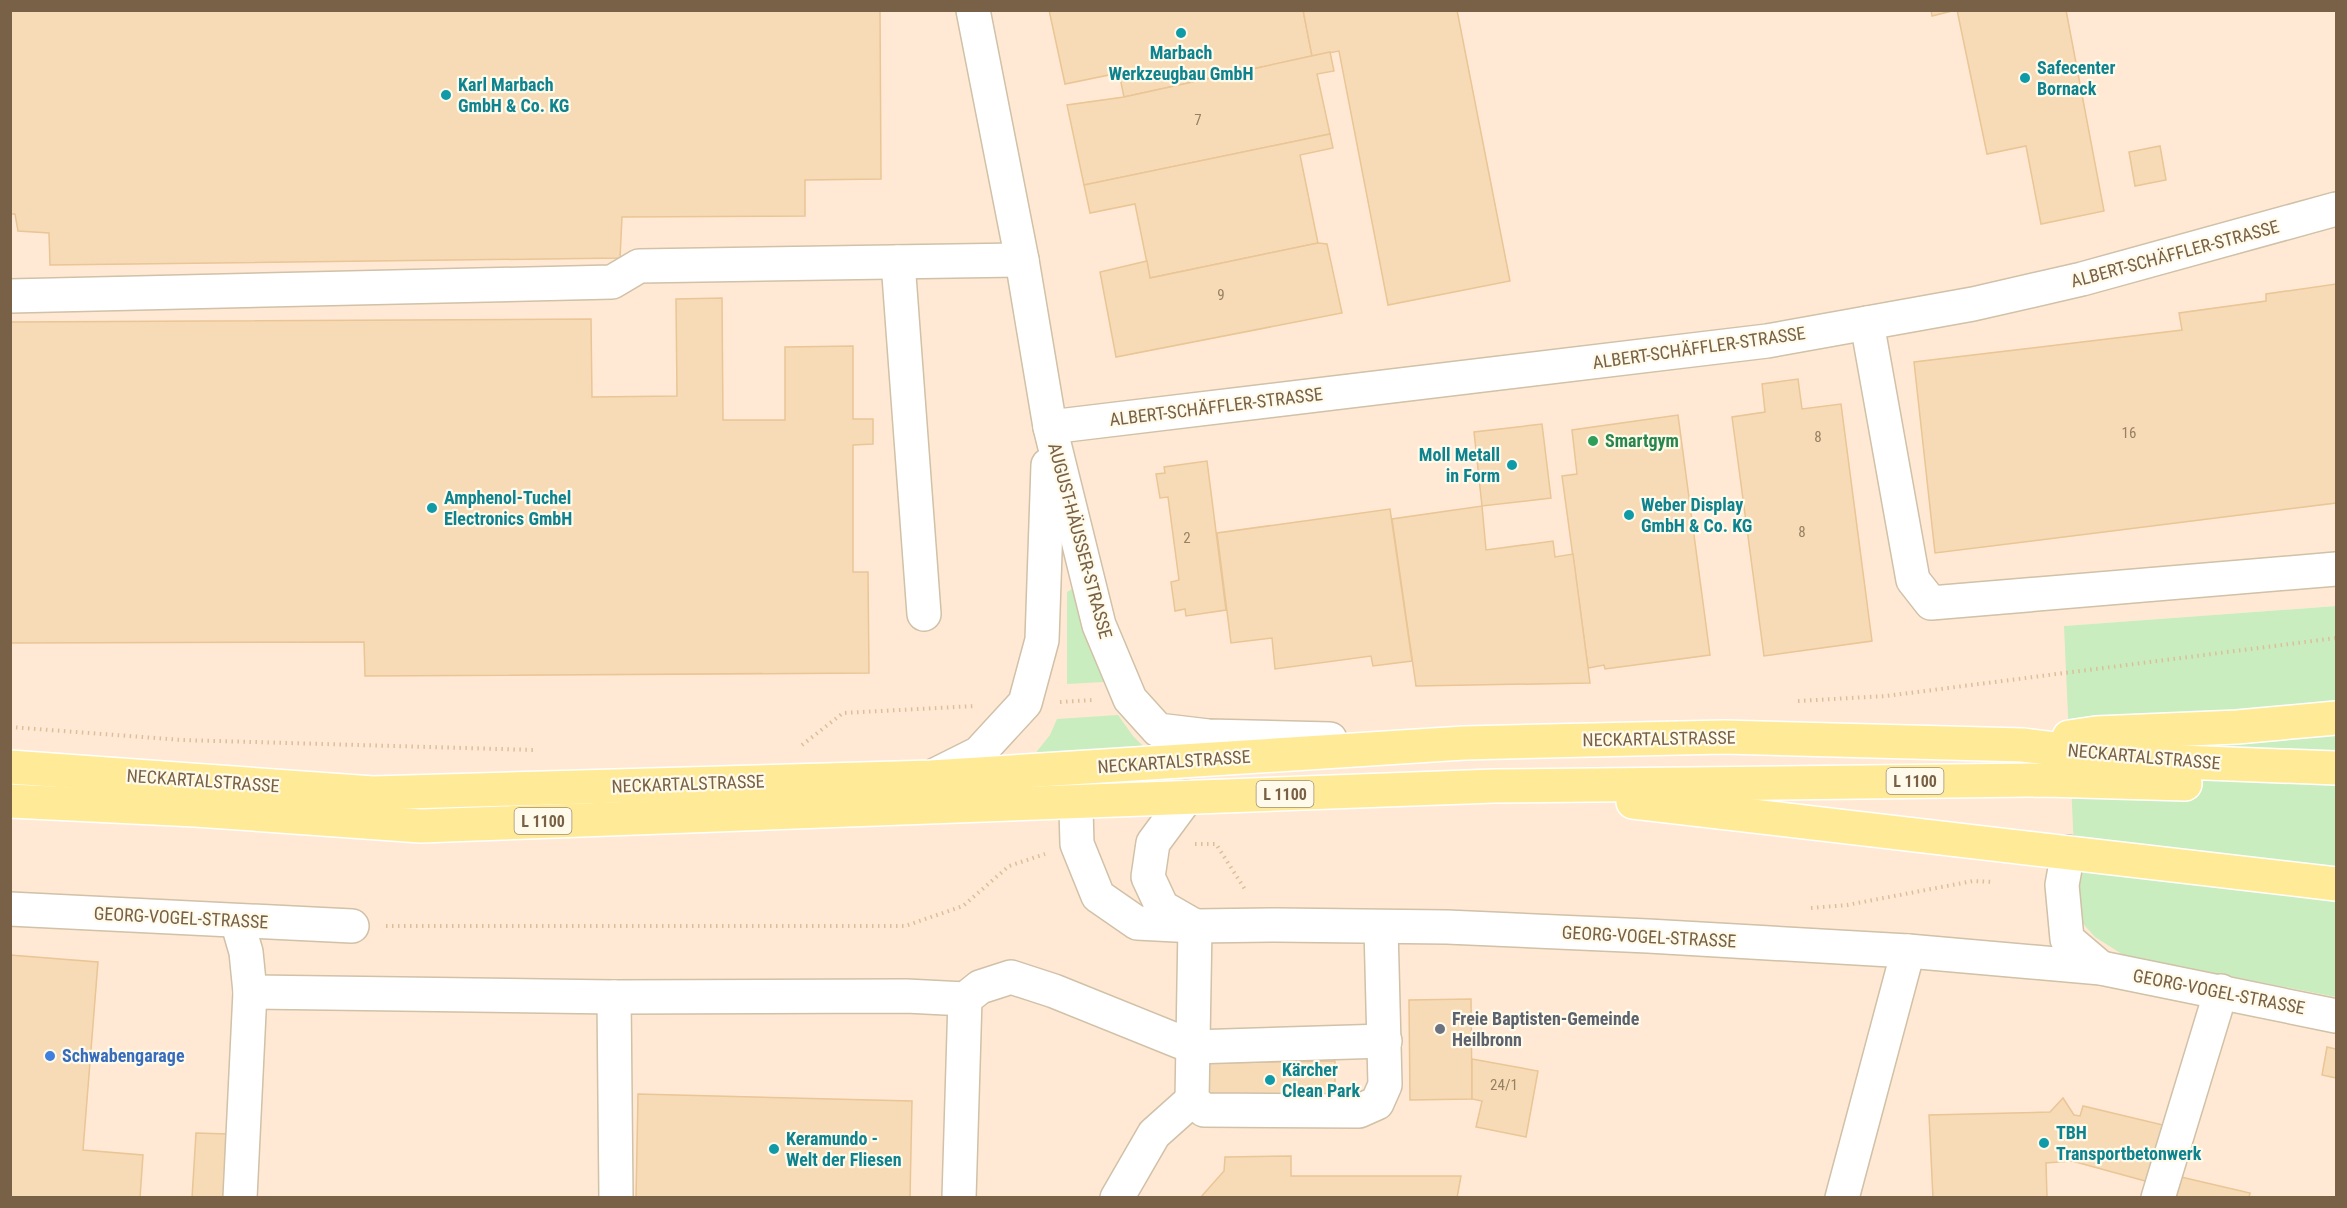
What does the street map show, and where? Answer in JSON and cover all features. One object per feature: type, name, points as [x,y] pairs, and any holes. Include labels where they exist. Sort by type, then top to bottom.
[{"type":"main road","points":[[2023,745],[2096,733],[2237,727],[2337,718]]},
{"type":"main road","name":"NECKARTALSTRASSE","points":[[10,801],[195,810],[421,826],[1076,784],[1464,743],[1724,737],[2023,745],[2154,761],[2337,768]]},
{"type":"main road","name":"NECKARTALSTRASSE","points":[[10,767],[373,793],[931,777],[1076,784],[1187,797],[1494,786],[2045,780],[2337,789]]},
{"type":"main road","points":[[1494,786],[2337,884]]},
{"type":"street","name":"AUGUST-HÄUSSER-STRASSE","points":[[973,10],[1022,260],[1050,427],[1099,625],[1130,699],[1158,730],[1208,736],[1464,743]]},
{"type":"street","name":"ALBERT-SCHÄFFLER-STRASSE","points":[[1050,427],[1755,343],[1973,304],[2082,279],[2337,209]]},
{"type":"street","points":[[10,296],[612,282],[639,266],[1022,260]]},
{"type":"street","points":[[898,262],[924,614]]},
{"type":"street","points":[[1867,323],[1913,580],[1931,603],[2337,569]]},
{"type":"street","name":"AUGUST-HÄUSSER-STRASSE","points":[[931,777],[979,753],[1025,703],[1042,640],[1050,427]]},
{"type":"street","name":"GEORG-VOGEL-STRASSE","points":[[1076,784],[1077,844],[1098,896],[1137,923],[1196,926],[1381,927],[1648,936],[1908,951],[2101,968],[2337,1016]]},
{"type":"street","name":"GEORG-VOGEL-STRASSE","points":[[1187,797],[1153,843],[1148,877],[1162,907],[1196,926]]},
{"type":"street","name":"GEORG-VOGEL-STRASSE","points":[[2068,852],[2062,885],[2067,939],[2101,968]]},
{"type":"street","name":"GEORG-VOGEL-STRASSE","points":[[10,909],[352,926]]},
{"type":"street","points":[[237,921],[246,952],[250,992],[240,1197]]},
{"type":"street","points":[[1117,1197],[1154,1134],[1192,1100],[1196,926]]},
{"type":"street","points":[[1192,1100],[1204,1110],[1359,1111],[1377,1103],[1385,1085],[1381,927]]},
{"type":"street","points":[[1842,1197],[1908,951]]},
{"type":"street","points":[[250,992],[614,997],[906,996],[965,999],[980,987],[1011,977],[1054,991],[1193,1047],[1384,1041]]},
{"type":"street","points":[[2158,1197],[2221,991]]},
{"type":"street","points":[[614,997],[616,1197]]},
{"type":"street","points":[[960,1197],[965,999]]},
{"type":"path","points":[[1153,843],[1216,844],[1250,897]]},
{"type":"path","points":[[352,926],[905,926],[963,906],[1009,866],[1077,844]]},
{"type":"path","points":[[1802,908],[1847,905],[1973,881],[1995,882]]},
{"type":"shaded area","points":[[10,11],[2336,11],[2336,606],[2065,626],[2125,956],[2336,997],[2336,1197],[11,1197]]},
{"type":"green space","points":[[1072,589],[1076,591],[1104,682],[1067,684],[1067,592]]},
{"type":"green space","points":[[2336,606],[2336,997],[2125,956],[2095,937],[2077,917],[2064,626]]},
{"type":"green space","points":[[1118,715],[1143,746],[1143,750],[1034,755],[1050,735],[1057,719]]},
{"type":"building","name":"Karl Marbach GmbH & Co. KG","points":[[10,10],[880,10],[881,179],[805,180],[805,216],[622,217],[620,258],[50,265],[49,233],[18,231],[15,214],[10,214]]},
{"type":"building","name":"Marbach Werkzeugbau GmbH","points":[[1049,10],[1303,10],[1312,56],[1124,97],[1119,73],[1065,84]]},
{"type":"building","points":[[1303,10],[1457,10],[1510,281],[1388,305],[1339,51],[1312,56]]},
{"type":"building","points":[[1931,10],[1956,10],[1932,16]]},
{"type":"building","name":"Safecenter Bornack","points":[[1957,10],[2066,10],[2104,211],[2041,224],[2026,146],[1987,154]]},
{"type":"building","points":[[1330,52],[1334,71],[1317,74],[1330,134],[1084,185],[1067,105],[1124,97]]},
{"type":"building","points":[[1330,134],[1333,148],[1300,155],[1318,243],[1150,278],[1135,204],[1090,213],[1084,185]]},
{"type":"building","points":[[2160,146],[2166,180],[2135,186],[2129,152]]},
{"type":"building","points":[[1318,243],[1327,244],[1342,313],[1116,357],[1100,272],[1147,261],[1150,278]]},
{"type":"building","points":[[2336,284],[2336,503],[1935,553],[1914,362],[2182,330],[2179,313],[2266,301],[2266,294]]},
{"type":"building","name":"Amphenol-Tuchel Electronics GmbH","points":[[722,298],[723,420],[785,420],[785,347],[853,346],[853,419],[873,419],[873,444],[853,445],[853,572],[868,572],[869,673],[365,676],[364,642],[10,643],[10,322],[591,319],[592,397],[677,396],[676,299]]},
{"type":"building","points":[[1798,379],[1802,409],[1841,404],[1872,641],[1764,656],[1732,417],[1765,412],[1762,384]]},
{"type":"building","name":"Weber Display GmbH & Co. KG","points":[[1678,415],[1710,655],[1605,669],[1604,665],[1588,668],[1562,476],[1577,474],[1572,430]]},
{"type":"building","name":"Moll Metall in Form","points":[[1542,424],[1551,498],[1482,506],[1474,432]]},
{"type":"building","points":[[1207,461],[1226,610],[1186,616],[1185,609],[1175,611],[1171,582],[1179,580],[1168,497],[1160,498],[1156,474],[1165,473],[1164,467]]},
{"type":"building","points":[[1482,506],[1486,550],[1553,541],[1555,557],[1573,554],[1590,683],[1416,686],[1392,519]]},
{"type":"building","points":[[1390,509],[1412,661],[1373,666],[1371,656],[1275,669],[1272,638],[1231,643],[1217,533]]},
{"type":"building","name":"Schwabengarage","points":[[10,955],[98,962],[83,1150],[143,1155],[140,1198],[10,1198]]},
{"type":"building","name":"Freie Baptisten-Gemeinde Heilbronn","points":[[1471,999],[1472,1099],[1410,1100],[1409,1000]]},
{"type":"building","points":[[2327,1047],[2336,1049],[2336,1078],[2322,1075]]},
{"type":"building","points":[[1472,1059],[1538,1071],[1526,1137],[1476,1127],[1482,1101],[1472,1099]]},
{"type":"building","name":"Kärcher Clean Park","points":[[1335,1061],[1335,1096],[1206,1100],[1205,1063]]},
{"type":"building","name":"Keramundo - Welt der Fliesen","points":[[638,1094],[912,1101],[910,1198],[636,1198]]},
{"type":"building","name":"TBH Transportbetonwerk","points":[[2063,1098],[2074,1115],[2080,1116],[2083,1106],[2163,1125],[2149,1182],[2072,1161],[2046,1163],[2047,1197],[1933,1198],[1929,1115],[2050,1112]]},
{"type":"building","points":[[196,1133],[228,1134],[225,1198],[192,1198]]},
{"type":"building","points":[[1291,1156],[1291,1176],[1461,1176],[1457,1198],[1200,1198],[1224,1171],[1225,1157]]},
{"type":"building","points":[[2181,1177],[2250,1193],[2249,1198],[2176,1198]]},
{"type":"place","name":"Marbach Werkzeugbau GmbH","points":[[1181,33]]},
{"type":"place","name":"Safecenter Bornack","points":[[2025,78]]},
{"type":"place","name":"Karl Marbach GmbH & Co. KG","points":[[446,95]]},
{"type":"place","name":"Smartgym","points":[[1593,441]]},
{"type":"place","name":"Moll Metall in Form","points":[[1512,465]]},
{"type":"place","name":"Amphenol-Tuchel Electronics GmbH","points":[[432,508]]},
{"type":"place","name":"Weber Display GmbH & Co. KG","points":[[1629,515]]},
{"type":"place","name":"Freie Baptisten-Gemeinde Heilbronn","points":[[1440,1029]]},
{"type":"place","name":"Schwabengarage","points":[[50,1056]]},
{"type":"place","name":"Kärcher Clean Park","points":[[1270,1080]]},
{"type":"place","name":"TBH Transportbetonwerk","points":[[2044,1143]]},
{"type":"place","name":"Keramundo - Welt der Fliesen","points":[[774,1149]]}]
